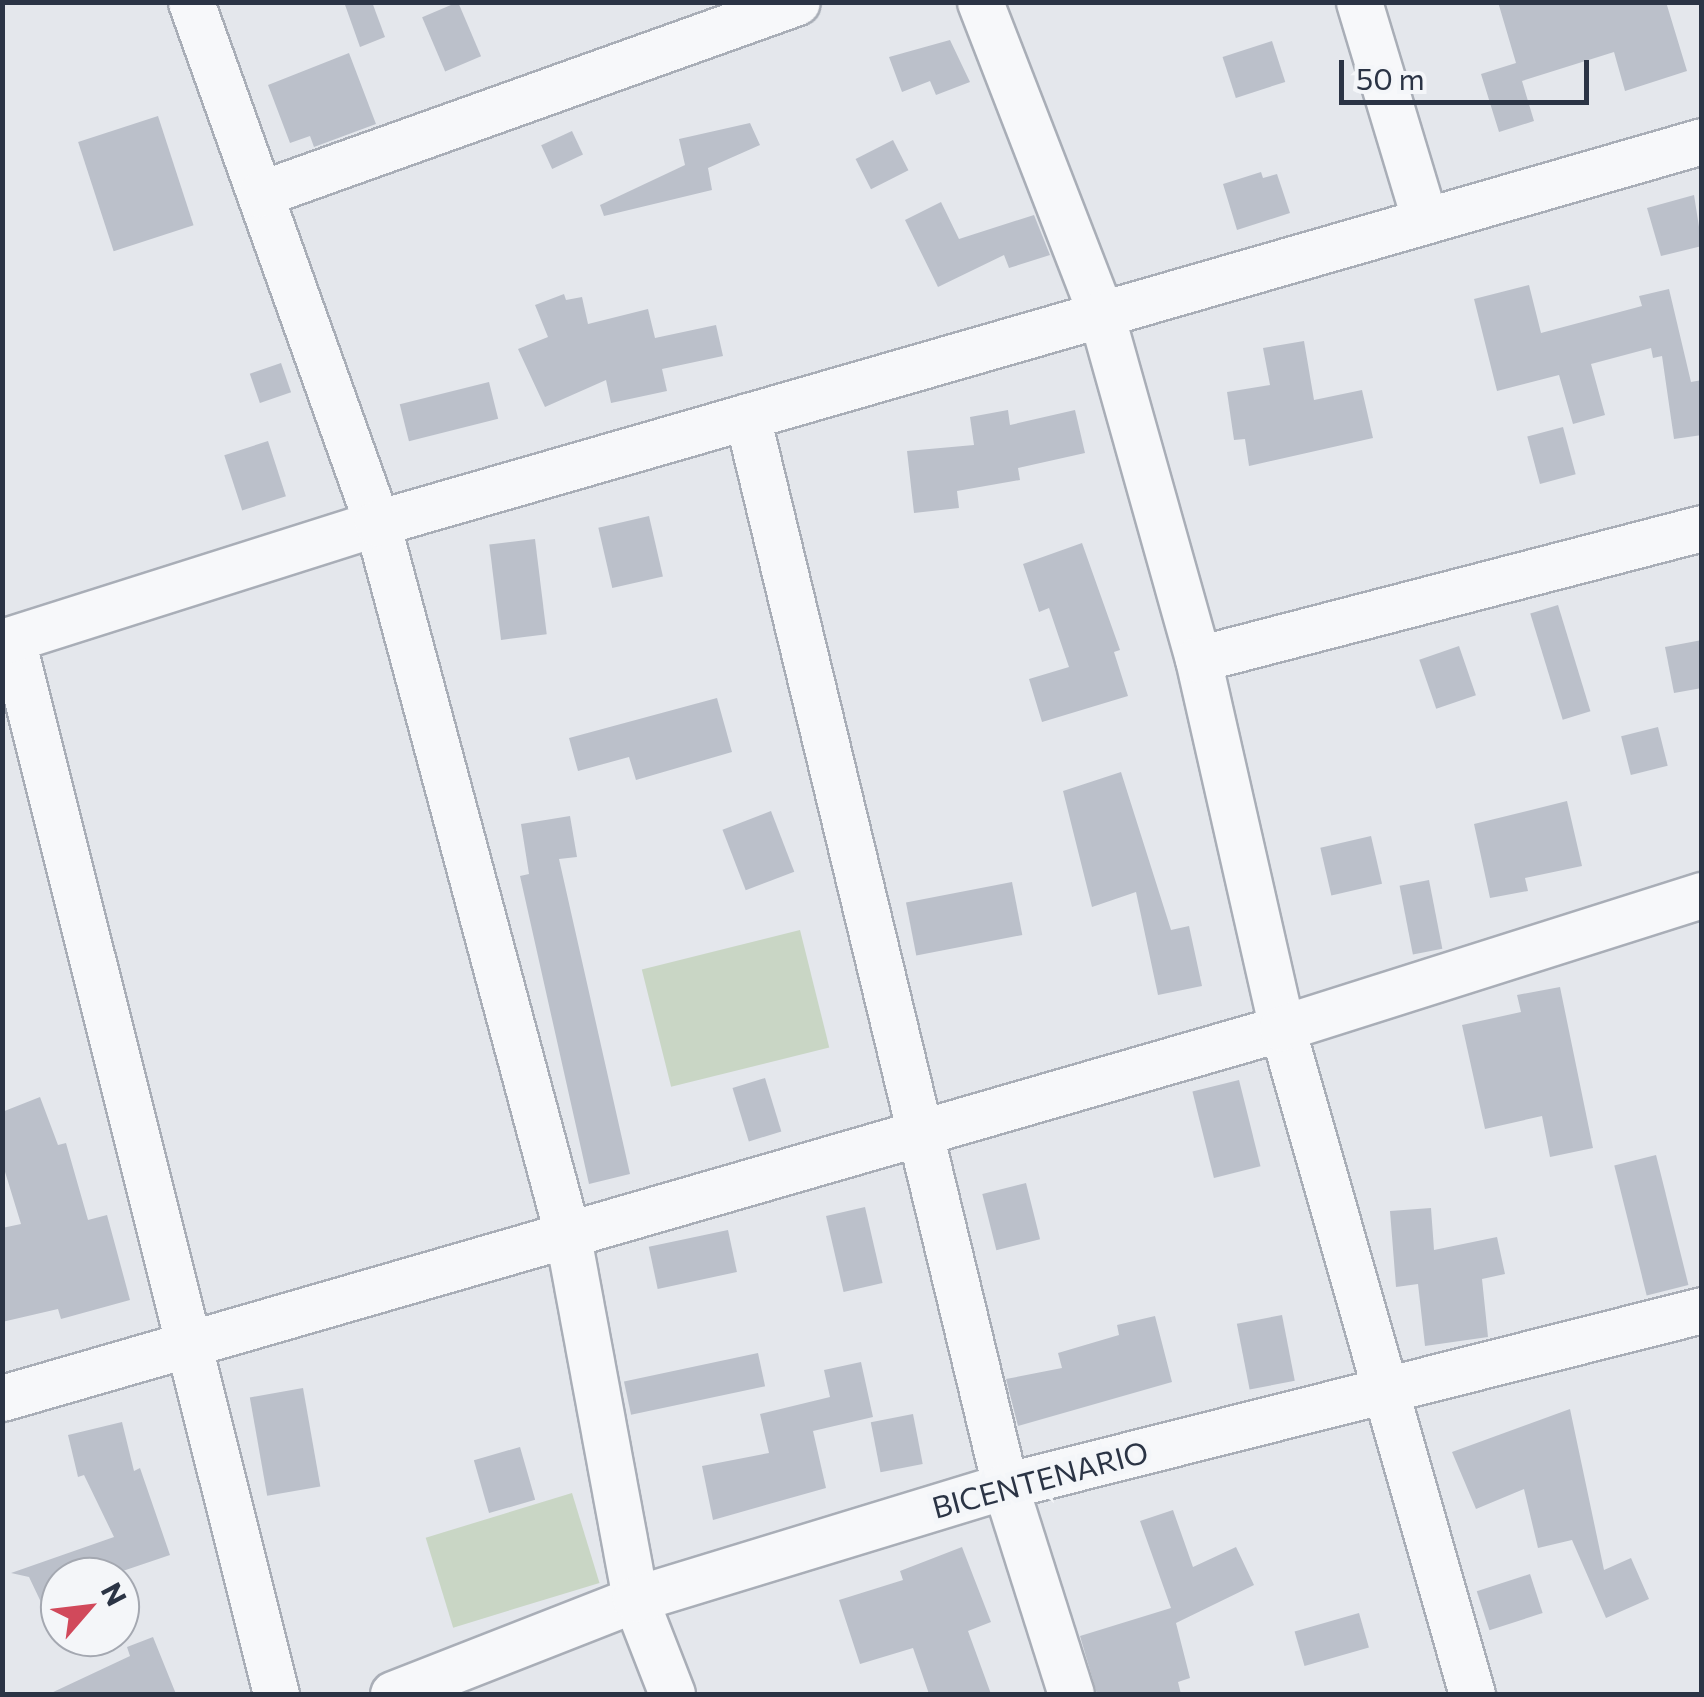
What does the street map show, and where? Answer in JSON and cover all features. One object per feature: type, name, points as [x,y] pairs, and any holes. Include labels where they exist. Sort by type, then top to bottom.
[{"type":"street","points":[[191,2],[377,523],[568,1236],[635,1599],[672,1694]]},
{"type":"street","points":[[260,194],[796,2]]},
{"type":"street","points":[[980,2],[1101,314],[1198,659],[1282,1028],[1381,1391],[1472,1694]]},
{"type":"street","points":[[1360,2],[1426,220]]},
{"type":"street","points":[[276,1694],[7,640],[377,523],[1702,141]]},
{"type":"street","points":[[747,416],[924,1132],[1005,1486],[1071,1694]]},
{"type":"street","points":[[1198,659],[1702,528]]},
{"type":"street","points":[[2,1398],[1282,1028],[1702,894]]},
{"type":"street","name":"BICENTENARIO","points":[[393,1694],[635,1599],[1005,1486],[1702,1310]]},
{"type":"green space","points":[[800,930],[829,1047],[671,1087],[642,969]]},
{"type":"green space","points":[[572,1493],[599,1583],[453,1628],[426,1538]]},
{"type":"building","points":[[344,2],[372,2],[385,37],[360,47]]},
{"type":"building","points":[[458,2],[481,56],[445,72],[422,17]]},
{"type":"building","points":[[1498,2],[1666,2],[1687,71],[1625,91],[1614,52],[1522,81],[1534,121],[1499,132],[1481,74],[1516,63]]},
{"type":"building","points":[[950,40],[970,82],[936,95],[930,81],[902,92],[889,57]]},
{"type":"building","points":[[1272,41],[1285,82],[1236,98],[1223,57]]},
{"type":"building","points":[[349,53],[376,124],[314,147],[310,136],[290,143],[268,85]]},
{"type":"building","points":[[158,116],[194,225],[114,251],[78,142]]},
{"type":"building","points":[[750,123],[760,145],[708,168],[712,190],[604,216],[600,205],[685,165],[679,139]]},
{"type":"building","points":[[572,131],[583,155],[552,169],[541,145]]},
{"type":"building","points":[[893,140],[908,170],[871,189],[856,159]]},
{"type":"building","points":[[1261,172],[1263,178],[1277,174],[1290,213],[1237,230],[1223,184]]},
{"type":"building","points":[[1694,195],[1702,246],[1661,256],[1647,208]]},
{"type":"building","points":[[941,202],[959,239],[1034,215],[1050,255],[1009,268],[1004,255],[938,287],[905,220]]},
{"type":"building","points":[[1529,285],[1541,333],[1642,306],[1639,296],[1669,289],[1691,382],[1702,380],[1702,435],[1674,439],[1662,356],[1653,358],[1651,348],[1591,364],[1605,415],[1573,424],[1559,375],[1497,391],[1474,299]]},
{"type":"building","points":[[564,294],[566,300],[582,297],[588,324],[648,309],[655,338],[716,325],[723,356],[662,369],[667,391],[611,403],[606,380],[545,407],[518,349],[548,337],[535,305]]},
{"type":"building","points":[[1304,341],[1314,400],[1362,390],[1373,438],[1249,466],[1245,439],[1234,440],[1227,392],[1270,385],[1263,348]]},
{"type":"building","points":[[281,363],[291,392],[260,403],[250,374]]},
{"type":"building","points":[[489,382],[498,419],[409,441],[400,404]]},
{"type":"building","points":[[1008,410],[1010,425],[1075,410],[1085,453],[1018,468],[1020,480],[957,491],[959,508],[914,513],[907,451],[974,445],[970,417]]},
{"type":"building","points":[[1563,427],[1576,474],[1540,484],[1527,437]]},
{"type":"building","points":[[268,441],[286,496],[242,510],[224,455]]},
{"type":"building","points":[[649,516],[663,576],[612,588],[598,528]]},
{"type":"building","points":[[535,539],[547,634],[501,640],[489,545]]},
{"type":"building","points":[[1082,543],[1120,650],[1114,652],[1128,696],[1042,722],[1029,679],[1069,667],[1049,608],[1039,612],[1023,564]]},
{"type":"building","points":[[1558,605],[1590,711],[1563,720],[1530,613]]},
{"type":"building","points":[[1702,640],[1702,688],[1674,693],[1665,647]]},
{"type":"building","points":[[1459,646],[1476,695],[1436,709],[1419,660]]},
{"type":"building","points":[[717,698],[732,752],[636,780],[629,757],[578,771],[569,738]]},
{"type":"building","points":[[1658,727],[1668,766],[1631,775],[1621,736]]},
{"type":"building","points":[[1121,772],[1171,930],[1189,926],[1202,986],[1158,995],[1136,892],[1092,907],[1063,791]]},
{"type":"building","points":[[1567,801],[1582,866],[1525,878],[1528,891],[1490,898],[1474,824]]},
{"type":"building","points":[[771,811],[794,872],[746,890],[722,830]]},
{"type":"building","points":[[570,816],[577,857],[559,859],[630,1174],[589,1184],[520,876],[529,874],[521,824]]},
{"type":"building","points":[[1371,836],[1382,884],[1331,895],[1320,848]]},
{"type":"building","points":[[1429,880],[1442,949],[1413,954],[1400,886]]},
{"type":"building","points":[[1012,882],[1022,935],[916,956],[906,903]]},
{"type":"building","points":[[1560,987],[1593,1148],[1550,1157],[1542,1116],[1485,1129],[1462,1025],[1521,1012],[1517,995]]},
{"type":"building","points":[[765,1078],[781,1132],[749,1141],[732,1088]]},
{"type":"building","points":[[1239,1080],[1261,1166],[1214,1178],[1192,1092]]},
{"type":"building","points":[[40,1097],[58,1145],[66,1143],[88,1220],[107,1215],[130,1300],[61,1319],[58,1309],[2,1322],[2,1228],[21,1224],[2,1162],[2,1112]]},
{"type":"building","points":[[1656,1155],[1688,1285],[1647,1295],[1614,1165]]},
{"type":"building","points":[[1026,1183],[1040,1239],[996,1250],[982,1194]]},
{"type":"building","points":[[865,1207],[883,1283],[844,1292],[826,1216]]},
{"type":"building","points":[[1431,1208],[1434,1250],[1497,1237],[1505,1274],[1482,1279],[1488,1337],[1425,1346],[1418,1284],[1396,1287],[1390,1211]]},
{"type":"building","points":[[728,1230],[737,1272],[658,1289],[649,1247]]},
{"type":"building","points":[[1282,1315],[1295,1381],[1250,1390],[1237,1324]]},
{"type":"building","points":[[1155,1316],[1172,1382],[1018,1426],[1006,1379],[1062,1368],[1058,1353],[1119,1335],[1117,1325]]},
{"type":"building","points":[[758,1353],[765,1386],[631,1415],[624,1381]]},
{"type":"building","points":[[861,1362],[873,1417],[813,1431],[826,1488],[713,1520],[702,1466],[769,1453],[760,1414],[830,1397],[824,1370]]},
{"type":"building","points":[[303,1388],[320,1486],[267,1496],[250,1397]]},
{"type":"building","points":[[1570,1409],[1604,1570],[1631,1558],[1649,1599],[1606,1618],[1572,1540],[1538,1548],[1524,1489],[1476,1509],[1452,1452]]},
{"type":"building","points":[[913,1414],[923,1464],[881,1472],[871,1422]]},
{"type":"building","points":[[122,1422],[134,1471],[140,1468],[170,1555],[140,1565],[140,1557],[57,1557],[114,1537],[84,1475],[78,1477],[68,1435]]},
{"type":"building","points":[[520,1447],[535,1500],[489,1513],[474,1460]]},
{"type":"building","points":[[1173,1510],[1193,1567],[1236,1547],[1254,1585],[1176,1623],[1190,1678],[1178,1682],[1181,1694],[1097,1694],[1080,1636],[1171,1608],[1140,1521]]},
{"type":"building","points":[[962,1547],[991,1622],[968,1631],[991,1694],[929,1694],[913,1648],[860,1664],[839,1600],[903,1580],[900,1571]]},
{"type":"building","points":[[40,1563],[40,1600],[29,1577],[11,1573]]},
{"type":"building","points":[[1530,1574],[1543,1613],[1489,1630],[1477,1591]]},
{"type":"building","points":[[1359,1613],[1369,1648],[1305,1666],[1295,1631]]},
{"type":"building","points":[[153,1637],[176,1694],[49,1694],[128,1657],[140,1657],[140,1642]]}]
